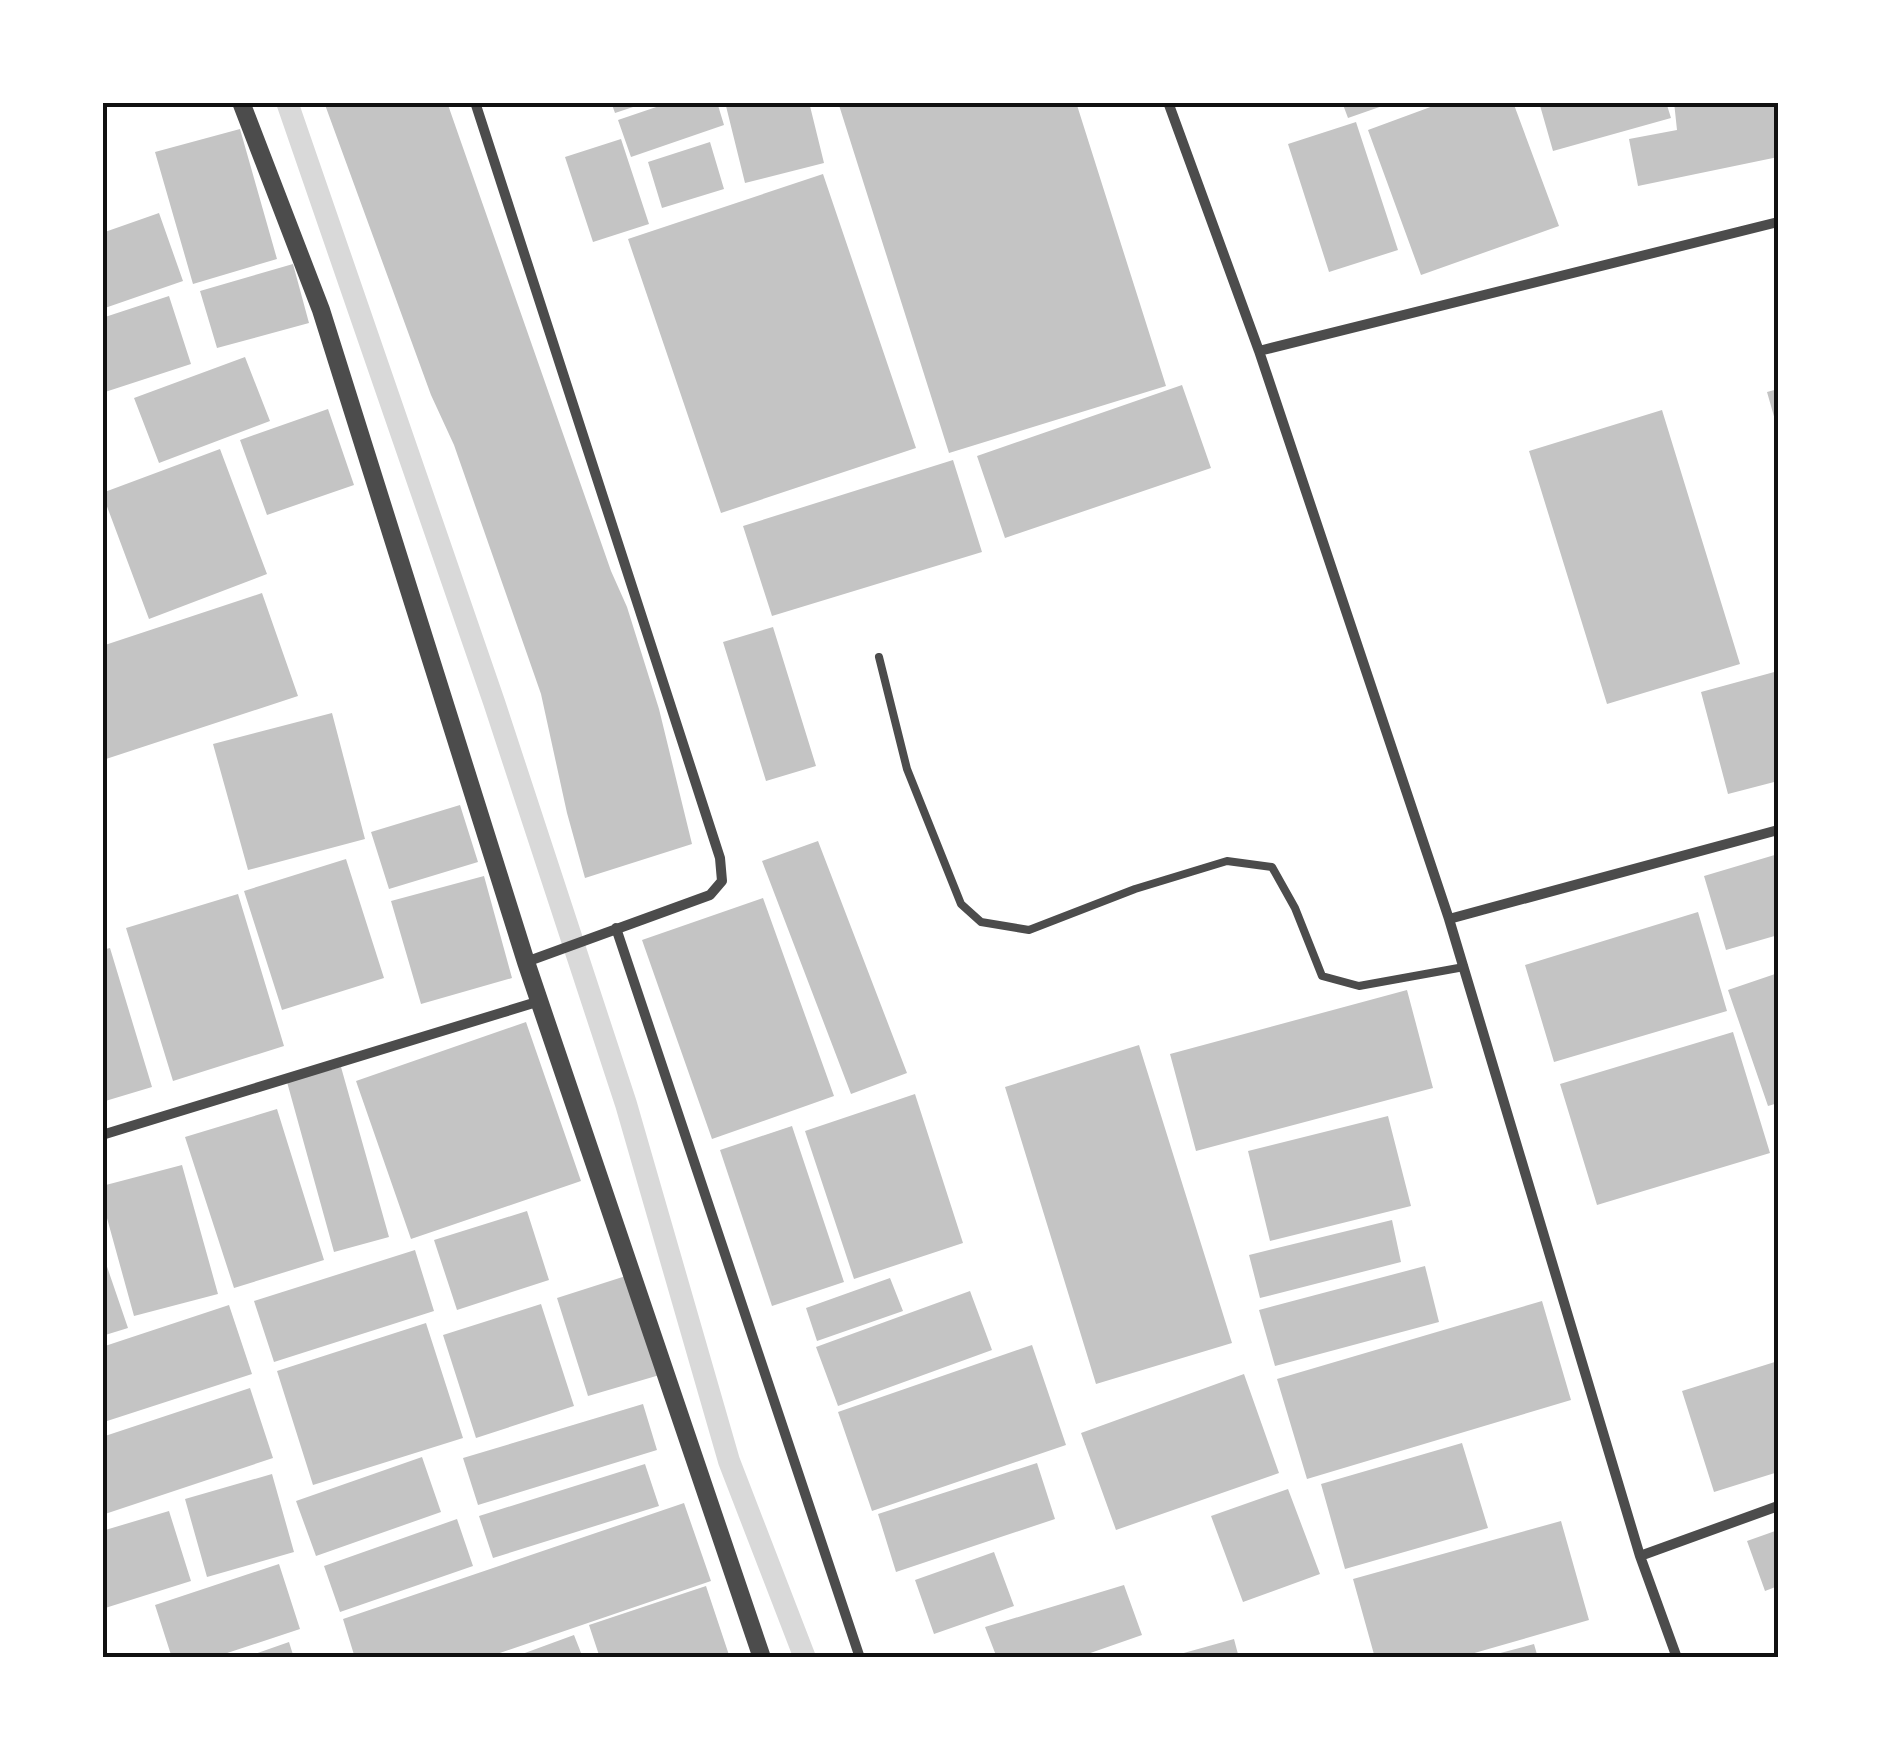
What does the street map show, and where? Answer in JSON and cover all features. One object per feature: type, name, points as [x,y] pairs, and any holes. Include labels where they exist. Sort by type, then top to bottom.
[{"type":"street","points":[[241,102],[321,310],[526,962],[762,1658]]},
{"type":"street","points":[[475,102],[720,858],[722,881],[710,896],[526,962]]},
{"type":"street","points":[[1168,102],[1259,351],[1449,918],[1640,1556],[1677,1658]]},
{"type":"street","points":[[1259,351],[1778,222]]},
{"type":"street","points":[[1449,918],[1778,830]]},
{"type":"street","points":[[616,928],[860,1658]]},
{"type":"street","points":[[102,1135],[540,1002]]},
{"type":"street","points":[[1640,1556],[1778,1506]]},
{"type":"lane","points":[[879,656],[908,769],[961,904],[980,922],[1029,930],[1136,889],[1227,861],[1272,867],[1295,908],[1322,976],[1359,986],[1464,967]]},
{"type":"building","points":[[324,102],[447,102],[627,607],[659,709],[692,844],[585,878],[541,694],[454,445],[431,395]]},
{"type":"building","points":[[611,102],[645,102],[645,103],[615,113]]},
{"type":"building","points":[[671,102],[717,102],[724,125],[631,157],[618,120]]},
{"type":"building","points":[[725,102],[809,102],[824,163],[745,183]]},
{"type":"building","points":[[838,102],[1076,102],[1166,386],[949,453]]},
{"type":"building","points":[[1342,102],[1391,102],[1391,103],[1348,118]]},
{"type":"building","points":[[1444,102],[1513,102],[1559,226],[1421,275],[1368,130]]},
{"type":"building","points":[[1539,102],[1666,102],[1671,118],[1553,151]]},
{"type":"building","points":[[1674,102],[1778,102],[1778,157],[1638,186],[1629,139],[1677,130]]},
{"type":"building","points":[[1356,122],[1398,250],[1329,272],[1288,144]]},
{"type":"building","points":[[240,129],[277,259],[193,284],[155,152]]},
{"type":"building","points":[[621,139],[649,224],[593,242],[565,157]]},
{"type":"building","points":[[710,142],[724,189],[662,208],[648,162]]},
{"type":"building","points":[[823,174],[916,448],[721,513],[628,239]]},
{"type":"building","points":[[159,213],[183,281],[102,309],[102,233]]},
{"type":"building","points":[[293,264],[309,323],[217,348],[200,291]]},
{"type":"building","points":[[169,296],[191,364],[102,393],[102,318]]},
{"type":"building","points":[[245,357],[270,421],[159,463],[134,398]]},
{"type":"building","points":[[1182,385],[1211,468],[1005,538],[977,456]]},
{"type":"building","points":[[1778,389],[1778,427],[1777,427],[1767,392]]},
{"type":"building","points":[[328,409],[354,485],[267,515],[240,440]]},
{"type":"building","points":[[1662,410],[1740,664],[1607,704],[1529,451]]},
{"type":"building","points":[[220,449],[267,574],[149,619],[102,493]]},
{"type":"building","points":[[953,460],[982,552],[772,616],[743,526]]},
{"type":"building","points":[[262,593],[298,696],[106,759],[102,748],[102,646]]},
{"type":"building","points":[[773,627],[816,766],[766,781],[723,642]]},
{"type":"building","points":[[1778,671],[1778,781],[1728,794],[1701,692]]},
{"type":"building","points":[[332,713],[365,839],[248,870],[213,744]]},
{"type":"building","points":[[460,805],[478,862],[389,889],[371,832]]},
{"type":"building","points":[[818,841],[907,1073],[851,1094],[762,861]]},
{"type":"building","points":[[1778,854],[1778,935],[1726,950],[1704,876]]},
{"type":"building","points":[[346,859],[384,978],[282,1010],[244,891]]},
{"type":"building","points":[[484,876],[512,978],[421,1004],[391,901]]},
{"type":"building","points":[[238,894],[284,1046],[173,1081],[126,928]]},
{"type":"building","points":[[763,898],[834,1096],[712,1139],[642,940]]},
{"type":"building","points":[[1698,912],[1727,1011],[1554,1062],[1525,965]]},
{"type":"building","points":[[110,948],[152,1087],[102,1102],[102,950]]},
{"type":"building","points":[[1778,973],[1778,1103],[1768,1106],[1728,990]]},
{"type":"building","points":[[1407,990],[1433,1088],[1196,1151],[1170,1054]]},
{"type":"building","points":[[526,1022],[581,1181],[411,1239],[356,1081]]},
{"type":"building","points":[[1733,1032],[1770,1153],[1597,1205],[1560,1084]]},
{"type":"building","points":[[1139,1045],[1232,1343],[1096,1384],[1005,1087]]},
{"type":"building","points":[[341,1067],[389,1237],[334,1252],[287,1082]]},
{"type":"building","points":[[915,1094],[963,1243],[854,1279],[805,1131]]},
{"type":"building","points":[[277,1109],[324,1260],[234,1288],[185,1137]]},
{"type":"building","points":[[1388,1116],[1411,1206],[1270,1241],[1248,1151]]},
{"type":"building","points":[[792,1126],[844,1282],[772,1306],[720,1150]]},
{"type":"building","points":[[182,1165],[218,1294],[134,1316],[102,1200],[102,1186]]},
{"type":"building","points":[[527,1211],[549,1280],[457,1310],[434,1240]]},
{"type":"building","points":[[1392,1220],[1401,1262],[1260,1298],[1249,1255]]},
{"type":"building","points":[[415,1250],[434,1311],[274,1362],[254,1301]]},
{"type":"building","points":[[102,1252],[128,1328],[102,1336]]},
{"type":"building","points":[[1425,1266],[1439,1322],[1275,1366],[1259,1310]]},
{"type":"building","points":[[632,1274],[663,1374],[588,1396],[557,1298]]},
{"type":"building","points":[[890,1278],[903,1311],[817,1341],[806,1308]]},
{"type":"building","points":[[970,1291],[992,1350],[838,1406],[816,1347]]},
{"type":"building","points":[[1542,1301],[1571,1400],[1307,1479],[1277,1379]]},
{"type":"building","points":[[541,1304],[574,1406],[476,1438],[443,1335]]},
{"type":"building","points":[[229,1305],[252,1374],[104,1422],[102,1347]]},
{"type":"building","points":[[426,1323],[463,1438],[313,1485],[277,1371]]},
{"type":"building","points":[[1032,1345],[1066,1445],[872,1511],[838,1412]]},
{"type":"building","points":[[1778,1361],[1778,1472],[1714,1492],[1682,1391]]},
{"type":"building","points":[[1244,1374],[1279,1473],[1116,1530],[1081,1433]]},
{"type":"building","points":[[250,1388],[273,1458],[102,1515],[102,1437]]},
{"type":"building","points":[[643,1404],[657,1450],[478,1505],[463,1458]]},
{"type":"building","points":[[1462,1443],[1488,1528],[1345,1569],[1321,1484]]},
{"type":"building","points":[[422,1457],[441,1512],[316,1556],[296,1501]]},
{"type":"building","points":[[1037,1463],[1055,1519],[896,1572],[878,1514]]},
{"type":"building","points":[[645,1464],[659,1506],[493,1558],[479,1516]]},
{"type":"building","points":[[272,1474],[294,1552],[207,1577],[185,1499]]},
{"type":"building","points":[[1288,1489],[1320,1574],[1243,1602],[1211,1516]]},
{"type":"building","points":[[684,1503],[711,1581],[485,1658],[355,1658],[343,1619]]},
{"type":"building","points":[[169,1511],[191,1581],[102,1609],[102,1531]]},
{"type":"building","points":[[457,1519],[473,1566],[340,1612],[324,1566]]},
{"type":"building","points":[[1561,1521],[1589,1620],[1457,1658],[1375,1658],[1353,1579]]},
{"type":"building","points":[[1778,1530],[1778,1586],[1765,1591],[1747,1541]]},
{"type":"building","points":[[994,1552],[1014,1606],[934,1634],[915,1580]]},
{"type":"building","points":[[279,1564],[300,1629],[212,1658],[172,1658],[155,1605]]},
{"type":"building","points":[[1124,1585],[1142,1635],[1076,1658],[997,1658],[985,1627]]},
{"type":"building","points":[[706,1586],[730,1658],[600,1658],[589,1625]]},
{"type":"building","points":[[574,1635],[583,1658],[514,1658],[514,1657]]},
{"type":"building","points":[[1234,1639],[1239,1658],[1173,1658],[1173,1656]]},
{"type":"building","points":[[289,1642],[294,1658],[246,1658],[246,1657]]},
{"type":"building","points":[[1534,1644],[1538,1658],[1489,1656]]},
{"type":"waterway","points":[[287,102],[494,702],[626,1104],[729,1461],[805,1658]]}]
